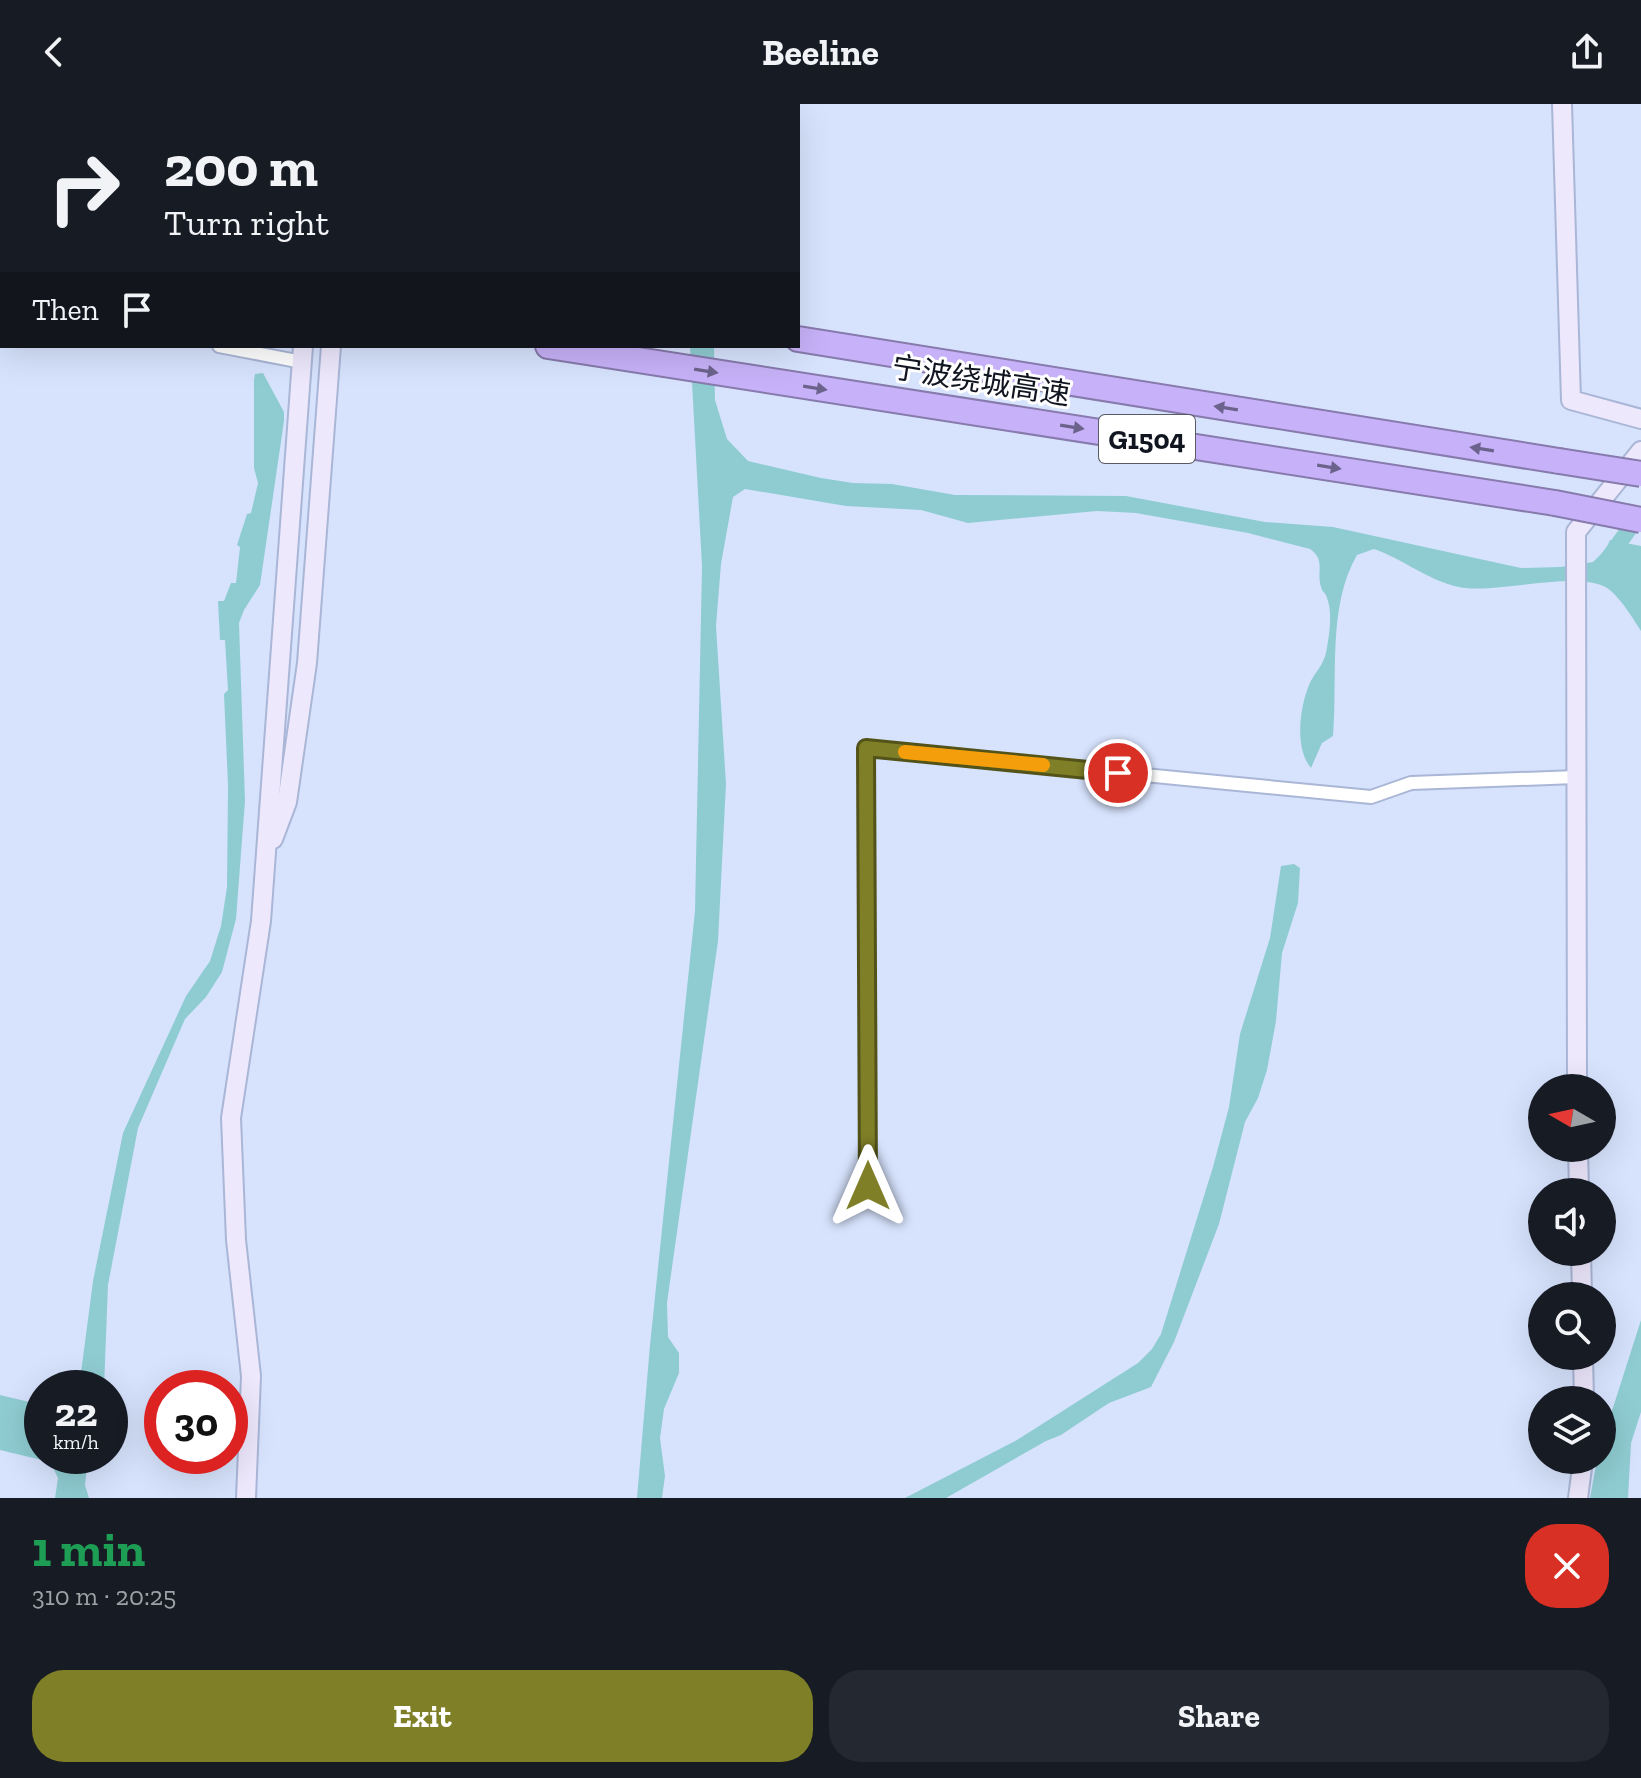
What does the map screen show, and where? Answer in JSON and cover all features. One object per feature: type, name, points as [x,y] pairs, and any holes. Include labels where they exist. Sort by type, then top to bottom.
[{"type":"highway","name":"宁波绕城高速","points":[[800,339],[1641,474]]},
{"type":"highway","name":"宁波绕城高速","points":[[560,348],[1555,503],[1641,520]]},
{"type":"street","points":[[1562,104],[1571,400],[1641,419]]},
{"type":"street","points":[[240,348],[302,354],[261,921],[231,1118],[236,1240],[251,1376],[246,1498]]},
{"type":"street","points":[[265,861],[287,802],[307,663],[331,348]]},
{"type":"street","points":[[1577,1074],[1576,532],[1641,451]]},
{"type":"street","points":[[868,1186],[866,748],[1371,797],[1411,783],[1576,777]]},
{"type":"street","points":[[1578,1498],[1581,1474]]},
{"type":"shaded area","points":[[690,348],[714,348],[715,400],[727,439],[748,461],[821,478],[892,484],[955,495],[1126,496],[1265,522],[1333,527],[1521,568],[1593,562],[1610,540],[1641,546],[1641,631],[1615,595],[1599,584],[1562,581],[1496,588],[1459,587],[1437,580],[1374,549],[1357,555],[1341,597],[1333,736],[1322,743],[1311,768],[1302,750],[1301,716],[1309,685],[1326,653],[1330,618],[1329,604],[1320,582],[1318,557],[1310,549],[1248,533],[1136,513],[1097,511],[968,523],[921,510],[846,506],[745,489],[733,497],[721,564],[716,626],[726,784],[718,941],[667,1303],[668,1337],[679,1353],[679,1373],[664,1409],[660,1438],[665,1476],[662,1498],[637,1498],[695,911],[702,566]]},
{"type":"shaded area","points":[[263,373],[284,412],[284,421],[260,585],[239,623],[245,801],[236,919],[222,972],[206,997],[185,1019],[138,1128],[108,1285],[105,1370],[81,1370],[93,1281],[123,1133],[186,996],[210,961],[221,926],[227,887],[228,785],[224,694],[228,690],[225,640],[220,640],[218,601],[224,601],[231,583],[236,583],[240,547],[237,545],[247,514],[251,513],[258,483],[254,468],[255,374]]},
{"type":"shaded area","points":[[1294,864],[1300,868],[1298,903],[1282,953],[1276,1021],[1267,1070],[1258,1098],[1245,1122],[1219,1224],[1174,1342],[1151,1387],[1109,1403],[1061,1435],[946,1498],[905,1498],[1017,1440],[1138,1363],[1152,1349],[1161,1334],[1213,1167],[1229,1107],[1240,1034],[1270,938],[1281,866]]},
{"type":"shaded area","points":[[1641,1320],[1641,1412],[1631,1443],[1628,1498],[1590,1498],[1594,1474],[1616,1474],[1616,1398]]},
{"type":"shaded area","points":[[0,1395],[24,1401],[24,1456],[0,1450]]},
{"type":"shaded area","points":[[56,1474],[86,1474],[85,1485],[89,1498],[55,1498]]},
{"type":"waterway","points":[[1607,560],[1640,514]]},
{"type":"slow traffic","points":[[905,752],[1043,765]]},
{"type":"route","points":[[868,1186],[866,748],[1118,773]]}]
